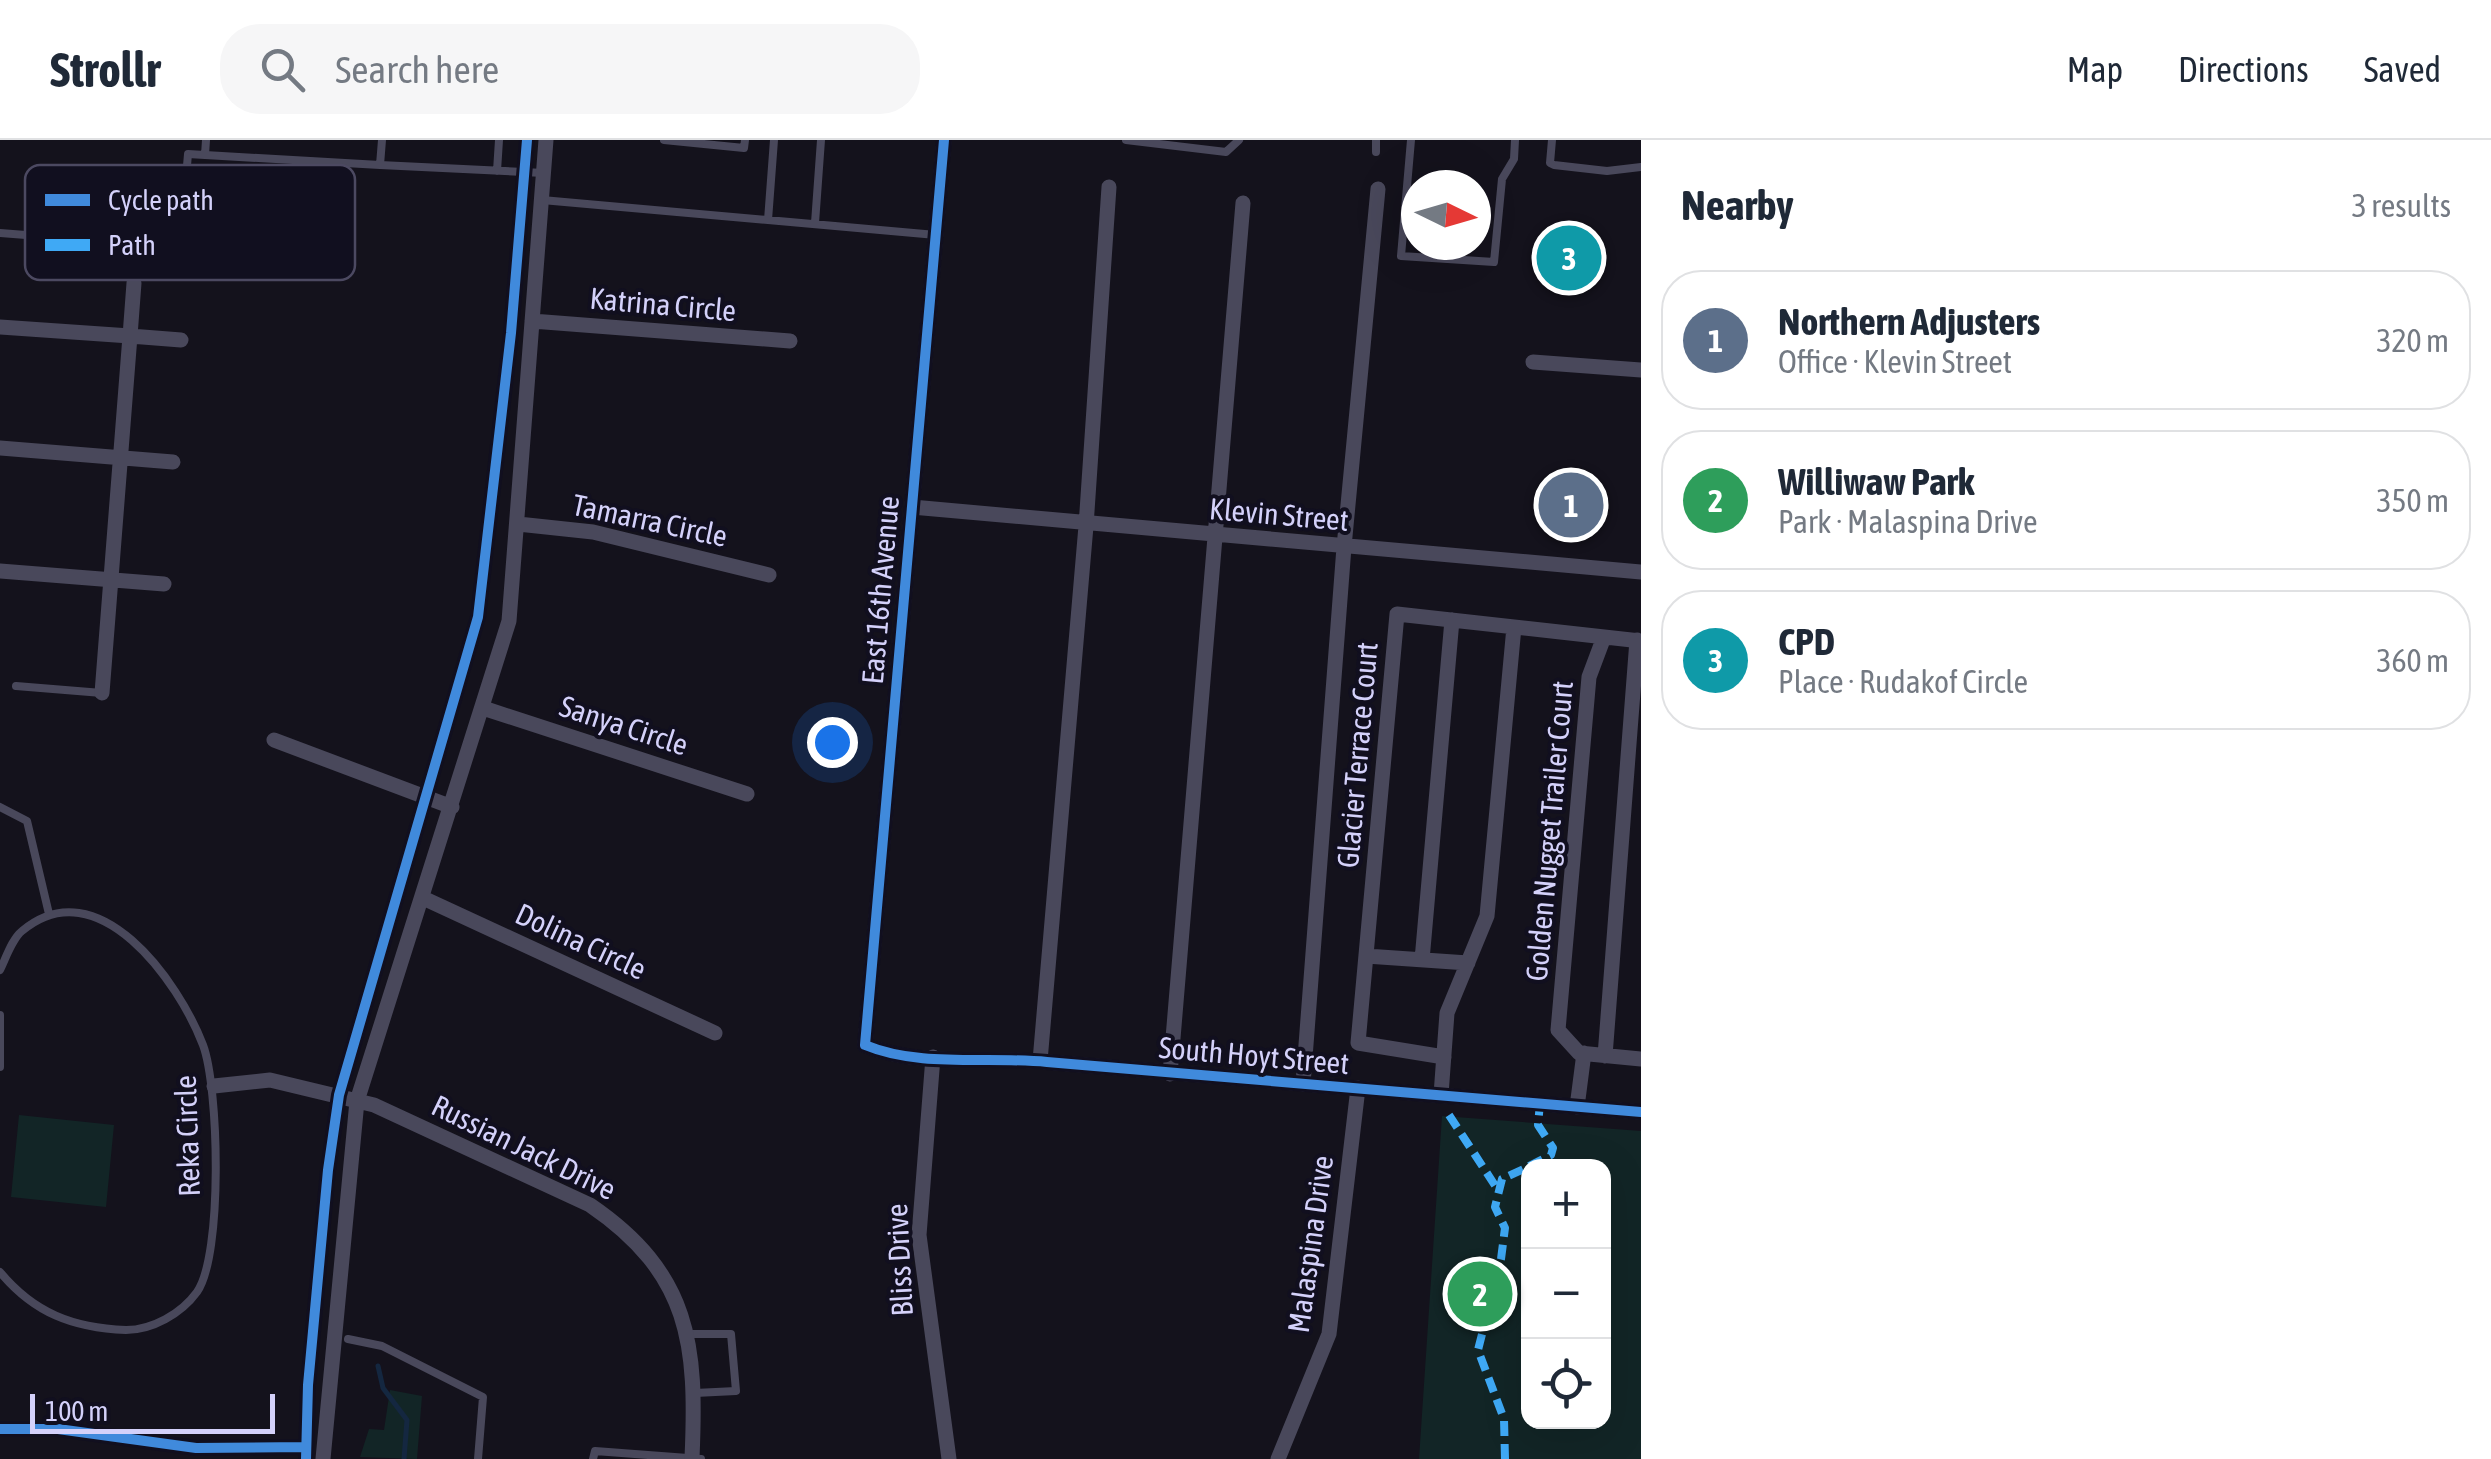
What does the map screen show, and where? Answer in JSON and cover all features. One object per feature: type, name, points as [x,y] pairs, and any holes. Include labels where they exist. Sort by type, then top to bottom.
[{"type":"street","points":[[324,1459],[357,1100],[509,622],[546,140]]},
{"type":"street","name":"East 16th Avenue","points":[[865,1045],[944,140]]},
{"type":"street","points":[[1040,1061],[1086,526],[1109,187]]},
{"type":"street","points":[[1303,1084],[1344,547],[1378,189]]},
{"type":"street","points":[[1170,1074],[1243,203]]},
{"type":"street","points":[[102,693],[134,283]]},
{"type":"street","name":"Katrina Circle","points":[[532,320],[790,341]]},
{"type":"street","points":[[0,327],[181,340]]},
{"type":"street","points":[[1532,362],[1641,370]]},
{"type":"street","points":[[0,448],[173,462]]},
{"type":"street","name":"Klevin Street","points":[[912,507],[1086,526],[1641,572]]},
{"type":"street","name":"Tamarra Circle","points":[[518,524],[593,532],[770,575]]},
{"type":"street","points":[[0,572],[164,584]]},
{"type":"street","name":"Glacier Terrace Court","points":[[1444,1056],[1358,1043],[1397,614],[1604,637]]},
{"type":"street","points":[[1422,960],[1452,620]]},
{"type":"street","points":[[1440,1095],[1447,1013],[1487,916],[1514,627]]},
{"type":"street","points":[[1604,637],[1639,640],[1606,1056]]},
{"type":"street","name":"Golden Nugget Trailer Court","points":[[1584,1053],[1558,1030],[1589,676],[1604,637]]},
{"type":"street","name":"Sanya Circle","points":[[483,708],[747,794]]},
{"type":"street","points":[[274,740],[452,806]]},
{"type":"street","name":"Dolina Circle","points":[[423,898],[715,1033]]},
{"type":"street","points":[[1366,956],[1468,962]]},
{"type":"street","name":"South Hoyt Street","points":[[865,1045],[882,1052],[933,1057],[1040,1061],[1641,1112]]},
{"type":"street","points":[[1577,1106],[1584,1053],[1641,1059]]},
{"type":"street","name":"Bliss Drive","points":[[933,1057],[919,1234],[949,1459]]},
{"type":"street","name":"Russian Jack Drive","points":[[214,1086],[270,1080],[357,1100],[590,1205],[616,1223],[640,1245],[674,1291],[689,1334],[694,1393],[692,1458]]},
{"type":"street","name":"Malaspina Drive","points":[[1278,1459],[1329,1334],[1358,1088]]},
{"type":"lane","points":[[205,155],[206,140]]},
{"type":"lane","points":[[380,165],[382,140]]},
{"type":"lane","points":[[497,171],[500,140]]},
{"type":"lane","points":[[664,140],[744,148],[745,140]]},
{"type":"lane","points":[[768,220],[774,140]]},
{"type":"lane","points":[[814,224],[821,140]]},
{"type":"lane","points":[[1126,140],[1226,152],[1240,140]]},
{"type":"lane","points":[[1376,140],[1376,152]]},
{"type":"lane","points":[[1411,140],[1402,256],[1494,262],[1502,179],[1514,159],[1516,140]]},
{"type":"lane","points":[[1552,140],[1550,163],[1554,165],[1606,171],[1641,166]]},
{"type":"lane","points":[[187,165],[188,154],[544,173]]},
{"type":"lane","points":[[541,200],[936,235]]},
{"type":"lane","points":[[0,233],[25,235]]},
{"type":"lane","points":[[16,686],[102,693]]},
{"type":"lane","points":[[0,807],[26,821],[49,914],[18,932],[0,970]]},
{"type":"lane","name":"Reka Circle","points":[[0,1272],[34,1305],[90,1328],[136,1330],[168,1319],[198,1291],[209,1256],[214,1086],[202,1044],[170,981],[120,928],[89,914],[49,914]]},
{"type":"lane","points":[[0,1015],[0,1067]]},
{"type":"lane","points":[[689,1334],[731,1334],[736,1391],[694,1393]]},
{"type":"lane","points":[[348,1338],[382,1346],[483,1397],[478,1459]]},
{"type":"lane","points":[[594,1459],[594,1451],[701,1459]]},
{"type":"green space","points":[[19,1115],[114,1125],[106,1207],[11,1197]]},
{"type":"green space","points":[[1442,1116],[1641,1131],[1641,1459],[1419,1459]]},
{"type":"green space","points":[[390,1390],[422,1396],[417,1459],[360,1457],[369,1429],[384,1430]]},
{"type":"waterway","points":[[378,1366],[383,1388],[407,1420],[404,1459]]},
{"type":"marked path","points":[[1540,1103],[1538,1125],[1553,1148],[1551,1155],[1543,1159]]},
{"type":"marked path","points":[[1449,1115],[1498,1190]]},
{"type":"marked path","points":[[1505,1459],[1504,1419],[1478,1350],[1505,1228],[1495,1207],[1502,1179],[1521,1170]]},
{"type":"cycle path","points":[[306,1459],[308,1385],[339,1095],[478,617],[511,333],[527,140]]},
{"type":"cycle path","points":[[944,140],[865,1045],[931,1059],[1024,1060],[1641,1112]]},
{"type":"cycle path","points":[[0,1429],[58,1429],[196,1448],[306,1447]]},
{"type":"place","name":"CPD","points":[[1569,258]]},
{"type":"place","name":"Northern Adjusters","points":[[1571,505]]},
{"type":"place","name":"Williwaw Park","points":[[1480,1294]]}]
